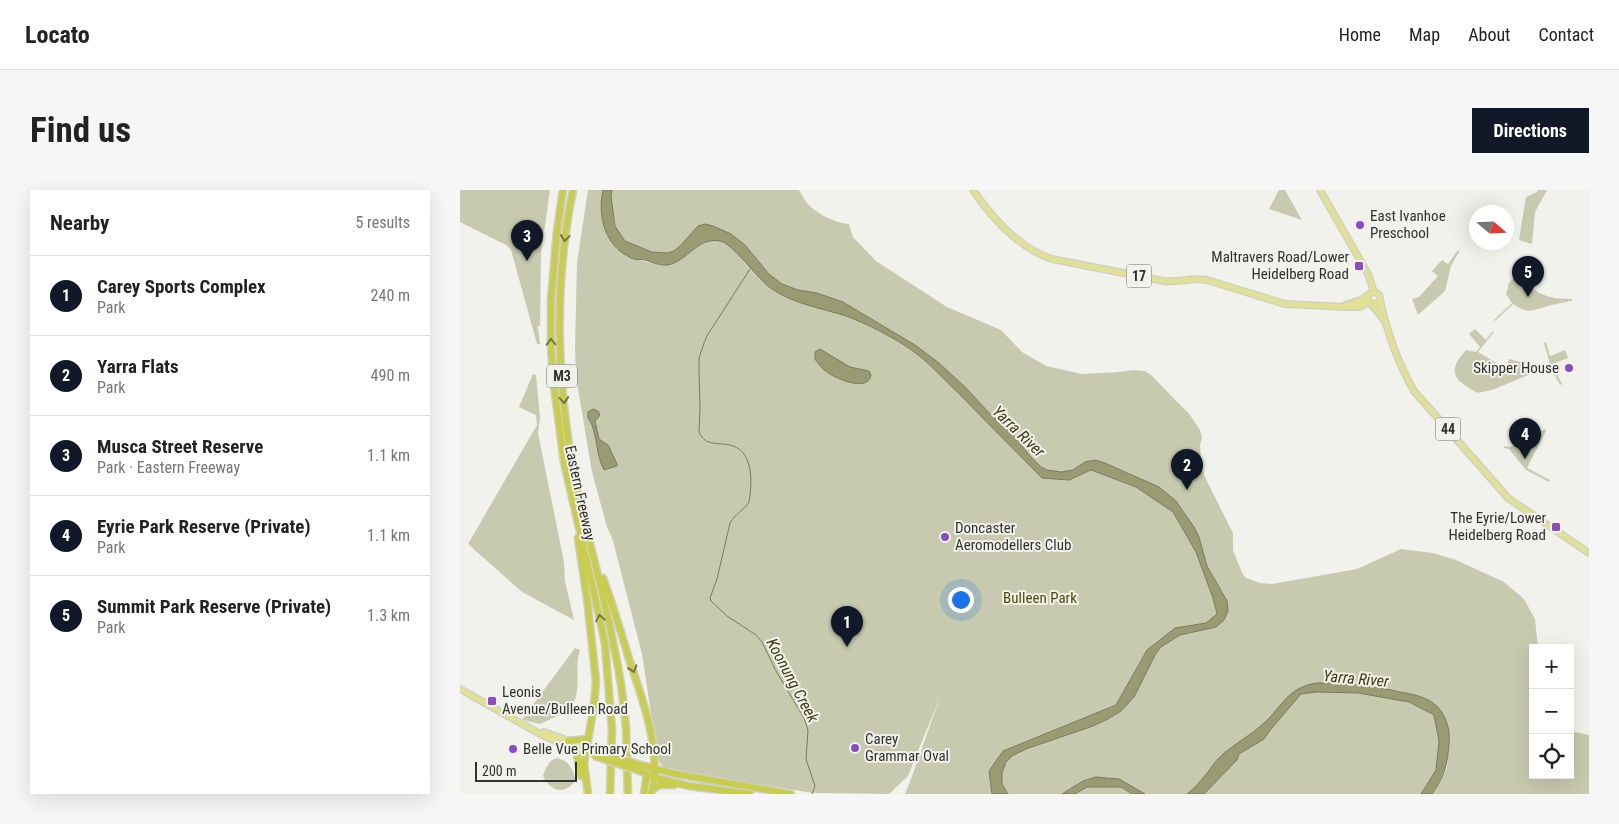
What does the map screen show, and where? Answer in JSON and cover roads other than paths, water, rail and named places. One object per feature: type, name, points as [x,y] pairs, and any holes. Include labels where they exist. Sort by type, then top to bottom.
[{"type":"highway","name":"Eastern Freeway","points":[[562,190],[555,245],[551,301],[551,345],[556,410],[571,494],[600,615],[605,644],[612,730],[610,794]]},
{"type":"highway","name":"Eastern Freeway","points":[[573,190],[567,227],[560,310],[565,415],[574,474],[595,559],[621,686],[626,729],[628,794]]},
{"type":"highway","points":[[571,494],[587,598],[595,672],[595,693],[584,768],[587,794]]},
{"type":"highway","points":[[595,559],[640,689],[649,726],[655,777],[652,792]]},
{"type":"highway","points":[[568,741],[588,739]]},
{"type":"highway","points":[[576,750],[587,794]]},
{"type":"highway","points":[[586,750],[637,767],[790,794]]},
{"type":"highway","points":[[637,767],[647,774],[683,785],[750,794]]},
{"type":"highway","points":[[644,794],[647,774]]},
{"type":"highway","points":[[652,792],[660,785],[683,785]]},
{"type":"main road","name":"17","points":[[973,190],[984,207],[1012,234],[1030,249],[1052,259],[1164,281],[1174,282],[1202,278],[1285,304],[1360,307],[1370,303]]},
{"type":"main road","points":[[1320,190],[1368,274],[1371,293],[1368,298],[1370,303],[1376,304],[1380,300]]},
{"type":"main road","name":"17","points":[[1335,306],[1357,302],[1371,293]]},
{"type":"main road","name":"44","points":[[1371,293],[1379,294],[1385,322],[1406,378],[1414,391],[1508,498],[1589,553]]},
{"type":"main road","name":"44","points":[[1370,303],[1385,322]]},
{"type":"main road","points":[[460,689],[556,742],[576,750],[586,750]]},
{"type":"main road","points":[[526,725],[586,750]]},
{"type":"waterway","name":"Koonung Creek","points":[[750,269],[707,336],[699,358],[699,432],[709,442],[733,446],[740,450],[748,462],[751,478],[749,502],[730,523],[717,579],[710,598],[727,616],[756,635],[762,642],[776,671],[804,718],[808,730],[806,759],[815,786],[812,794]]},
{"type":"place","name":"East Ivanhoe Preschool","points":[[1360,225]]},
{"type":"place","name":"Musca Street Reserve","points":[[527,261]]},
{"type":"place","name":"Maltravers Road/Lower Heidelberg Road","points":[[1359,266]]},
{"type":"place","name":"Summit Park Reserve (Private)","points":[[1528,297]]},
{"type":"place","name":"Skipper House","points":[[1569,368]]},
{"type":"place","name":"Eyrie Park Reserve (Private)","points":[[1525,459]]},
{"type":"place","name":"Yarra Flats","points":[[1187,490]]},
{"type":"place","name":"The Eyrie/Lower Heidelberg Road","points":[[1556,527]]},
{"type":"place","name":"Doncaster Aeromodellers Club","points":[[945,537]]},
{"type":"place","name":"Carey Sports Complex","points":[[847,647]]},
{"type":"place","name":"Leonis Avenue/Bulleen Road","points":[[492,701]]},
{"type":"place","name":"Carey Grammar Oval","points":[[855,748]]},
{"type":"place","name":"Belle Vue Primary School","points":[[513,749]]},
{"type":"water label","name":"Yarra River","points":[[1019,431]]},
{"type":"water label","name":"Yarra River","points":[[1356,678]]},
{"type":"park label","name":"Bulleen Park","points":[[1040,598]]}]
